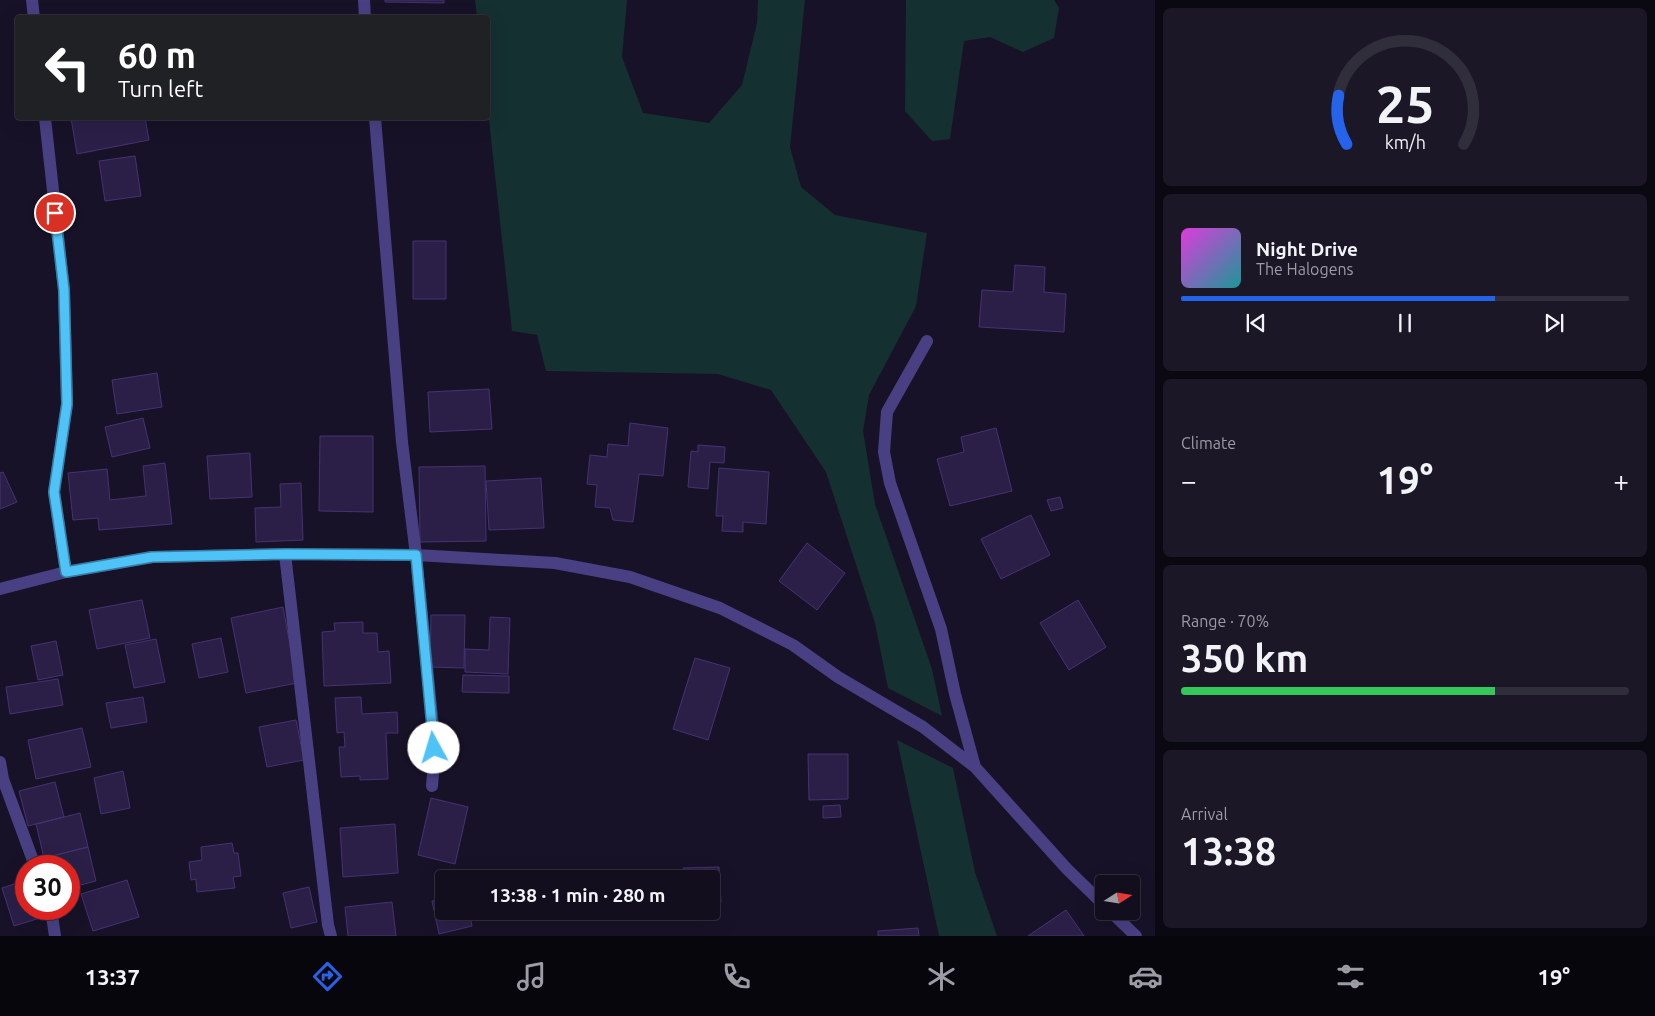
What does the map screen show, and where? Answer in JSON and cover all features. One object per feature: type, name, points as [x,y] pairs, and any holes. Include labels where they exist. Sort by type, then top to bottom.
[{"type":"street","points":[[32,0],[34,15]]},
{"type":"street","points":[[364,0],[365,15]]},
{"type":"street","points":[[45,120],[64,290],[67,404],[54,492],[66,572]]},
{"type":"street","points":[[374,120],[402,442],[416,555],[434,748],[432,786]]},
{"type":"street","points":[[927,341],[887,412],[884,452],[890,483],[941,629],[955,694],[975,768]]},
{"type":"street","points":[[285,554],[328,925],[331,936]]},
{"type":"street","points":[[0,589],[66,572],[152,557],[285,554],[416,555],[555,563],[630,577],[720,608],[793,645],[838,677],[923,727],[975,768],[1067,869],[1095,896]]},
{"type":"street","points":[[0,762],[3,779],[31,855]]},
{"type":"street","points":[[53,920],[55,936]]},
{"type":"street","points":[[1119,920],[1136,936]]},
{"type":"green space","points":[[475,0],[627,0],[622,57],[643,113],[709,123],[742,85],[757,23],[758,0],[805,0],[790,147],[801,187],[835,215],[927,233],[916,306],[869,395],[863,431],[875,504],[932,669],[942,716],[888,688],[875,623],[826,472],[771,390],[718,374],[546,371],[537,335],[512,331],[489,120],[490,15],[477,15]]},
{"type":"green space","points":[[906,0],[1054,0],[1059,8],[1054,38],[1023,52],[990,37],[964,41],[950,139],[932,141],[905,111]]},
{"type":"green space","points":[[897,740],[953,768],[975,872],[997,936],[939,936]]},
{"type":"building","points":[[385,0],[444,0],[444,3],[385,2]]},
{"type":"building","points":[[71,120],[145,120],[149,140],[77,154]]},
{"type":"building","points":[[135,156],[141,196],[105,201],[99,161]]},
{"type":"building","points":[[413,241],[446,241],[446,299],[413,299]]},
{"type":"building","points":[[1015,265],[1045,267],[1044,292],[1066,294],[1064,332],[979,327],[982,290],[1013,292]]},
{"type":"building","points":[[157,373],[162,407],[117,414],[112,380]]},
{"type":"building","points":[[489,389],[492,429],[430,432],[428,392]]},
{"type":"building","points":[[143,418],[150,448],[112,457],[105,427]]},
{"type":"building","points":[[630,423],[668,428],[663,476],[639,474],[633,522],[613,520],[610,508],[595,507],[597,485],[587,484],[590,455],[607,457],[608,444],[628,446]]},
{"type":"building","points":[[996,428],[1012,491],[950,506],[937,459],[964,452],[961,437]]},
{"type":"building","points":[[320,436],[373,436],[373,512],[319,511]]},
{"type":"building","points":[[698,445],[725,447],[724,463],[710,462],[708,489],[688,487],[691,451],[698,452]]},
{"type":"building","points":[[250,453],[252,497],[210,499],[207,456]]},
{"type":"building","points":[[165,463],[172,524],[99,530],[98,518],[73,520],[68,473],[107,469],[110,500],[146,496],[143,466]]},
{"type":"building","points":[[485,466],[486,541],[420,542],[419,467]]},
{"type":"building","points":[[719,468],[769,472],[766,524],[743,522],[743,532],[722,531],[723,516],[716,516]]},
{"type":"building","points":[[3,472],[17,502],[0,509],[0,473]]},
{"type":"building","points":[[541,478],[544,528],[489,530],[486,481]]},
{"type":"building","points":[[301,483],[303,540],[256,542],[255,508],[281,507],[280,484]]},
{"type":"building","points":[[1060,497],[1063,508],[1051,511],[1047,500]]},
{"type":"building","points":[[1031,515],[1050,555],[1001,579],[981,539]]},
{"type":"building","points":[[807,543],[845,573],[817,610],[779,581]]},
{"type":"building","points":[[142,600],[150,638],[97,649],[89,610]]},
{"type":"building","points":[[1078,600],[1106,647],[1069,670],[1040,623]]},
{"type":"building","points":[[283,607],[297,683],[246,693],[231,618]]},
{"type":"building","points":[[431,615],[465,615],[464,668],[430,667]]},
{"type":"building","points":[[490,617],[510,618],[508,674],[465,672],[465,649],[489,650]]},
{"type":"building","points":[[363,622],[363,633],[377,633],[378,652],[389,651],[391,683],[324,686],[322,632],[335,631],[334,623]]},
{"type":"building","points":[[221,638],[228,672],[199,678],[192,644]]},
{"type":"building","points":[[156,639],[165,682],[134,688],[125,645]]},
{"type":"building","points":[[56,641],[63,675],[38,680],[31,646]]},
{"type":"building","points":[[695,658],[730,668],[708,740],[673,729]]},
{"type":"building","points":[[463,675],[509,676],[509,693],[462,692]]},
{"type":"building","points":[[58,679],[63,705],[10,714],[6,687]]},
{"type":"building","points":[[143,697],[147,722],[111,728],[106,703]]},
{"type":"building","points":[[361,697],[362,714],[397,712],[398,733],[386,733],[388,779],[360,780],[360,776],[341,777],[339,747],[345,747],[344,732],[337,733],[335,698]]},
{"type":"building","points":[[296,720],[304,760],[267,767],[259,727]]},
{"type":"building","points":[[82,728],[91,767],[36,779],[28,740]]},
{"type":"building","points":[[808,754],[848,754],[848,799],[809,800]]},
{"type":"building","points":[[123,771],[130,808],[101,814],[94,778]]},
{"type":"building","points":[[55,782],[64,817],[28,826],[19,791]]},
{"type":"building","points":[[431,798],[468,807],[455,864],[418,855]]},
{"type":"building","points":[[840,805],[841,817],[823,818],[823,806]]},
{"type":"building","points":[[80,813],[88,847],[56,855],[43,855],[36,824]]},
{"type":"building","points":[[395,824],[398,873],[343,877],[340,828]]},
{"type":"building","points":[[232,843],[234,853],[238,853],[241,876],[233,877],[235,888],[197,892],[196,879],[191,880],[189,862],[202,860],[201,847]]},
{"type":"building","points":[[88,847],[96,881],[80,885],[80,855],[56,855]]},
{"type":"building","points":[[719,867],[719,870],[683,870],[683,868]]},
{"type":"building","points":[[127,880],[139,917],[93,931],[81,894]]},
{"type":"building","points":[[15,884],[15,920],[34,920],[14,926],[2,888]]},
{"type":"building","points":[[309,887],[317,922],[291,928],[283,893]]},
{"type":"building","points":[[435,900],[435,915],[432,901]]},
{"type":"building","points":[[392,902],[396,936],[348,936],[345,907]]},
{"type":"building","points":[[1066,910],[1084,936],[1028,936]]},
{"type":"building","points":[[436,920],[471,920],[472,926],[439,934]]},
{"type":"building","points":[[918,928],[919,936],[878,936],[878,931]]},
{"type":"route","points":[[55,213],[64,290],[67,404],[54,492],[66,572],[152,557],[285,554],[416,555],[434,748]]}]
